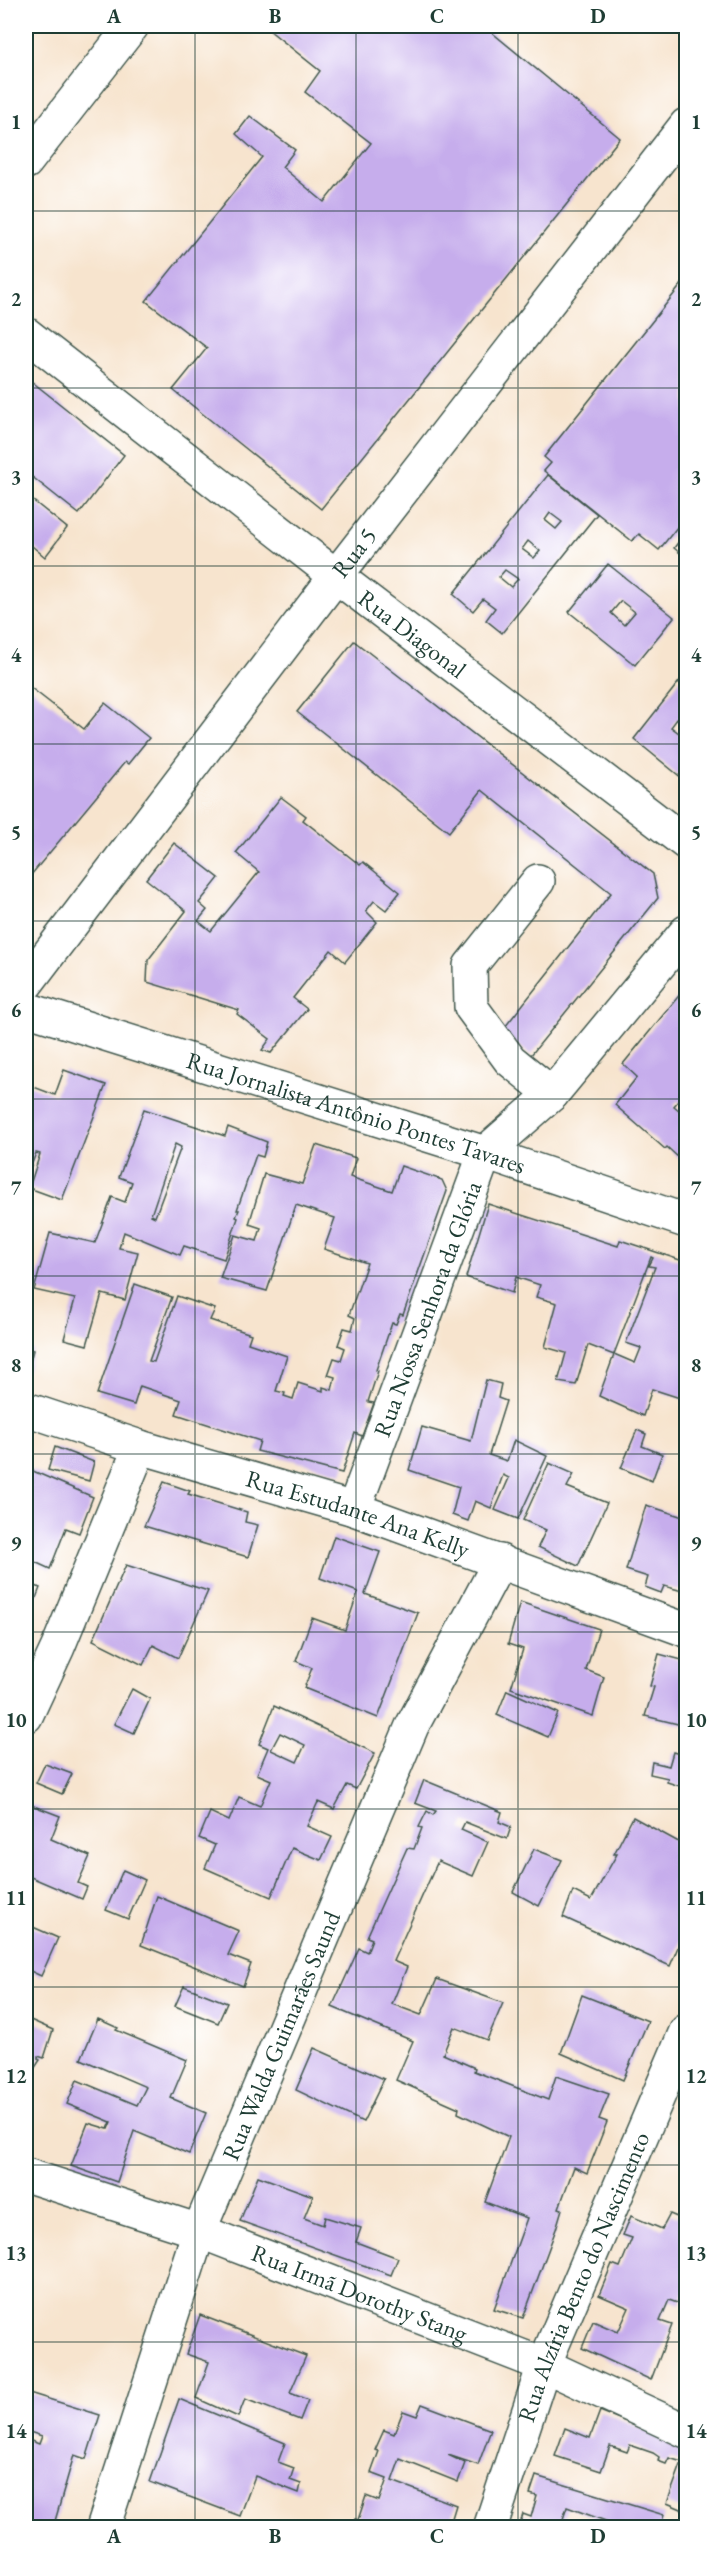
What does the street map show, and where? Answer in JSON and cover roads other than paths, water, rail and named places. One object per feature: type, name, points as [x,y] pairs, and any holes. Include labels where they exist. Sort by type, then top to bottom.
[{"type":"street","points":[[26,162],[132,26]]},
{"type":"street","name":"Rua 5","points":[[26,984],[336,576],[687,125]]},
{"type":"street","name":"Rua Diagonal","points":[[26,334],[336,576],[687,843]]},
{"type":"street","points":[[538,881],[470,966],[471,1008],[510,1060],[552,1094]]},
{"type":"street","name":"Rua Nossa Senhora da Glória","points":[[354,1509],[484,1153],[552,1094],[687,932]]},
{"type":"street","name":"Rua Jornalista Antônio Pontes Tavares","points":[[26,1009],[484,1153],[687,1221]]},
{"type":"street","name":"Rua Estudante Ana Kelly","points":[[26,1409],[140,1447],[354,1509],[687,1630]]},
{"type":"street","points":[[26,1716],[58,1647],[140,1447]]},
{"type":"street","name":"Rua Walda Guimarães Saund","points":[[103,2528],[199,2232],[412,1726],[500,1561]]},
{"type":"street","name":"Rua Alzíria Bento do Nascimento","points":[[490,2528],[544,2365],[687,2031]]},
{"type":"street","name":"Rua Irmã Dorothy Stang","points":[[26,2175],[199,2232],[544,2365],[687,2431]]}]
